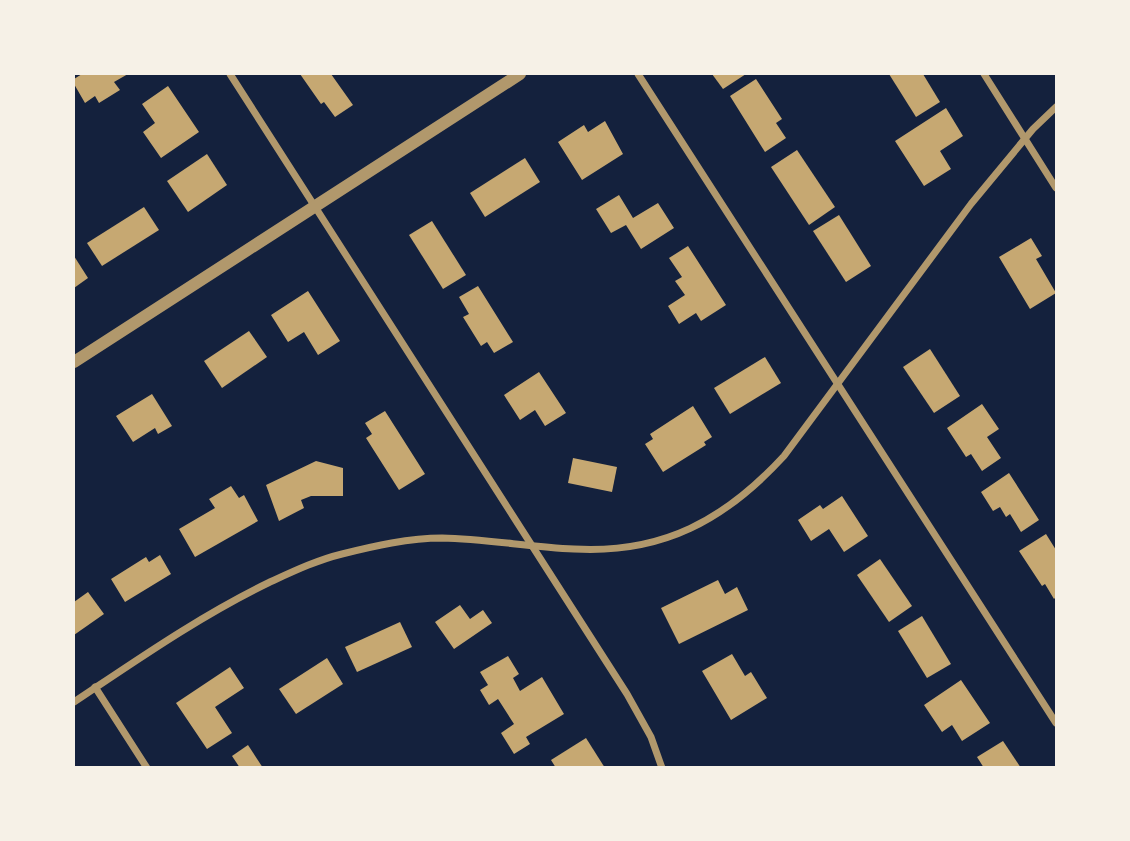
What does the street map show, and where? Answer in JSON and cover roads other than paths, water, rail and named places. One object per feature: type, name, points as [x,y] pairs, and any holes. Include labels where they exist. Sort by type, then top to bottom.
[{"type":"street","points":[[230,74],[627,694],[651,737],[662,768]]},
{"type":"street","points":[[74,362],[520,74]]},
{"type":"street","points":[[638,74],[1056,723]]},
{"type":"street","points":[[984,74],[1056,188]]},
{"type":"street","points":[[74,702],[214,610],[293,571],[340,554],[438,538],[574,550],[614,549],[652,542],[691,529],[725,510],[757,486],[785,456],[971,204],[1056,107]]},
{"type":"street","points":[[95,687],[147,768]]}]
